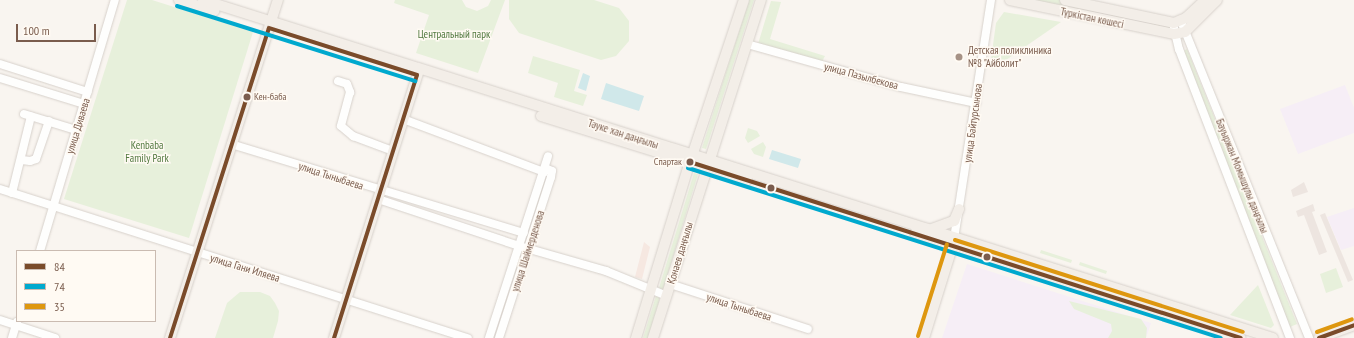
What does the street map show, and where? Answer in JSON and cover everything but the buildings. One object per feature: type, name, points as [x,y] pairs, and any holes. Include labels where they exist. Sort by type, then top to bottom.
[{"type":"main road","name":"Тәуке хан даңғылы","points":[[179,0],[270,25],[954,242],[1273,338]]},
{"type":"main road","name":"Тәуке хан даңғылы","points":[[203,0],[270,25]]},
{"type":"main road","points":[[170,338],[196,252],[278,0]]},
{"type":"main road","points":[[691,159],[744,0]]},
{"type":"main road","name":"Қонаев даңғылы","points":[[654,338],[761,0]]},
{"type":"main road","name":"Түркістан көшесі","points":[[1010,0],[1179,33]]},
{"type":"main road","name":"Түркістан көшесі","points":[[1065,0],[1178,22]]},
{"type":"main road","points":[[1178,22],[1205,0]]},
{"type":"main road","points":[[1179,33],[1217,0]]},
{"type":"main road","name":"Тәуке хан даңғылы","points":[[418,72],[674,158],[691,159]]},
{"type":"main road","points":[[334,338],[418,72]]},
{"type":"main road","points":[[674,158],[683,166],[684,179]]},
{"type":"main road","name":"Қонаев даңғылы","points":[[636,338],[652,291],[691,159]]},
{"type":"main road","name":"Тәуке хан даңғылы","points":[[708,165],[928,230],[954,242],[1241,338]]},
{"type":"main road","points":[[928,230],[954,221],[960,209]]},
{"type":"main road","points":[[924,338],[954,242]]},
{"type":"main road","points":[[1319,338],[1354,325]]},
{"type":"street","name":"улица Диваева","points":[[40,250],[115,0]]},
{"type":"street","name":"улица Байтурсынова","points":[[954,242],[991,0]]},
{"type":"street","points":[[1178,22],[1179,33]]},
{"type":"street","name":"Бауыржан Момышұлы даңғылы","points":[[1179,33],[1304,330],[1309,338]]},
{"type":"street","name":"Бауыржан Момышұлы даңғылы","points":[[1179,33],[1290,338]]},
{"type":"street","name":"улица Пазылбекова","points":[[747,44],[901,87],[976,103]]},
{"type":"street","points":[[0,64],[88,92]]},
{"type":"street","points":[[0,78],[84,104]]},
{"type":"street","points":[[338,81],[347,84],[350,92],[341,126],[353,136],[393,151]]},
{"type":"street","points":[[12,193],[22,160],[20,155],[27,115],[76,130]]},
{"type":"street","points":[[404,119],[544,170]]},
{"type":"street","points":[[22,160],[30,161],[36,159],[49,121]]},
{"type":"street","name":"улица Тыныбаева","points":[[231,144],[379,195],[518,246],[606,270],[652,291],[667,296]]},
{"type":"street","name":"улица Шаймерденова","points":[[489,338],[548,156]]},
{"type":"street","name":"улица Шаймерденова","points":[[499,338],[551,177],[552,171],[544,170]]},
{"type":"street","name":"улица Гани Иляева","points":[[0,189],[53,208],[468,338]]},
{"type":"street","name":"улица Тыныбаева","points":[[379,195],[524,233]]},
{"type":"street","name":"улица Тыныбаева","points":[[670,284],[808,329]]},
{"type":"street","points":[[0,320],[17,323],[55,338]]},
{"type":"street","points":[[12,338],[17,323]]},
{"type":"shaded area","points":[[1345,85],[1354,108],[1354,133],[1298,154],[1280,109]]},
{"type":"shaded area","points":[[1304,182],[1308,192],[1293,197],[1291,190]]},
{"type":"shaded area","points":[[1313,204],[1315,211],[1312,212],[1327,252],[1319,255],[1304,215],[1298,217],[1296,211]]},
{"type":"shaded area","points":[[1354,208],[1354,246],[1341,250],[1327,217]]},
{"type":"shaded area","points":[[1325,213],[1353,280],[1348,282],[1320,215]]},
{"type":"shaded area","points":[[644,242],[650,247],[642,279],[635,277]]},
{"type":"shaded area","points":[[967,264],[1151,323],[1146,338],[942,338]]},
{"type":"green space","name":"Kenbaba Family Park","points":[[127,0],[152,0],[253,32],[189,238],[64,199]]},
{"type":"green space","name":"Центральный парк","points":[[395,0],[462,0],[466,7],[477,11],[488,6],[491,0],[505,0],[478,73],[416,53],[429,15],[394,3]]},
{"type":"green space","points":[[509,0],[594,0],[619,8],[629,21],[629,41],[616,56],[601,60],[519,33],[509,19]]},
{"type":"green space","points":[[749,0],[754,0],[706,149],[702,148]]},
{"type":"green space","points":[[1012,0],[1061,0],[1166,22],[1165,30]]},
{"type":"green space","points":[[771,1],[781,2],[770,39],[825,56],[821,63],[758,44]]},
{"type":"green space","points":[[1004,12],[1061,22],[993,69],[990,67],[996,23]]},
{"type":"green space","points":[[1187,49],[1297,324],[1290,327],[1182,52]]},
{"type":"green space","points":[[533,56],[580,70],[574,91],[587,95],[583,106],[554,97],[558,83],[528,73]]},
{"type":"green space","points":[[748,128],[757,131],[760,136],[748,143],[745,138]]},
{"type":"green space","points":[[763,142],[766,147],[763,157],[754,154],[751,149]]},
{"type":"green space","points":[[694,173],[698,174],[663,290],[659,288]]},
{"type":"green space","points":[[1041,250],[1072,260],[1071,263],[1040,253]]},
{"type":"green space","points":[[1080,262],[1107,271],[1106,274],[1079,265]]},
{"type":"green space","points":[[1336,268],[1343,287],[1326,293],[1320,274]]},
{"type":"green space","points":[[1258,285],[1274,325],[1271,328],[1230,315]]},
{"type":"green space","points":[[240,292],[260,292],[270,296],[279,311],[273,338],[215,338],[227,303]]},
{"type":"green space","points":[[656,296],[660,298],[648,338],[643,338]]},
{"type":"green space","points":[[1069,301],[1141,319],[1147,328],[1146,338],[1108,338],[1112,331],[1111,324],[1074,309]]},
{"type":"water","points":[[583,73],[590,76],[586,91],[578,88]]},
{"type":"water","points":[[606,83],[644,96],[639,111],[601,99]]},
{"type":"water","points":[[772,150],[801,159],[798,168],[769,159]]},
{"type":"transit line","name":"74","points":[[177,6],[415,81]]},
{"type":"transit line","name":"84","points":[[170,338],[269,28],[417,75],[334,338]]},
{"type":"transit line","name":"84","points":[[690,162],[1241,338]]},
{"type":"transit line","name":"74","points":[[688,168],[1221,338]]},
{"type":"transit line","name":"35","points":[[955,240],[1243,332]]},
{"type":"transit line","name":"35","points":[[918,336],[947,244]]},
{"type":"transit line","name":"35","points":[[1317,332],[1352,319]]},
{"type":"transit line","name":"84","points":[[1319,338],[1354,325]]},
{"type":"place","name":"Детская поликлиника №8 \"Айболит\"","points":[[959,57]]},
{"type":"place","name":"Кен-баба","points":[[247,97]]},
{"type":"place","name":"Спартак","points":[[690,162]]}]
